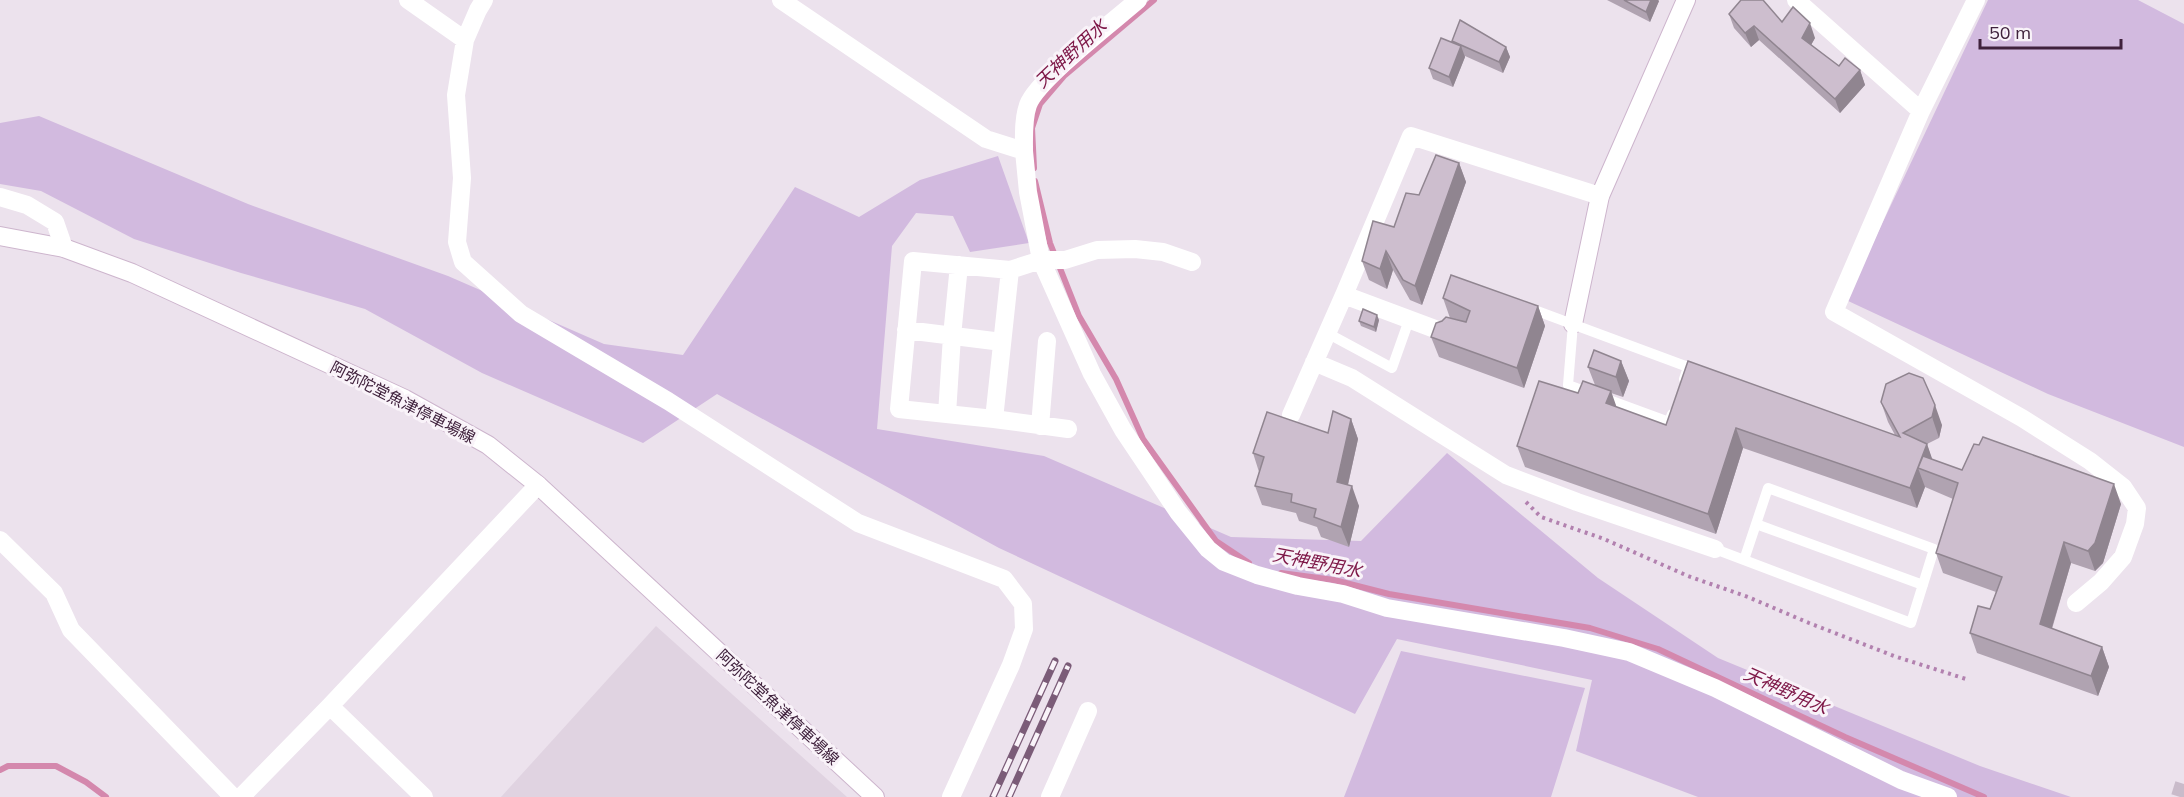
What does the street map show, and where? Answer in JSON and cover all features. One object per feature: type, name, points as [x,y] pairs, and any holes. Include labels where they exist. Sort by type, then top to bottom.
[{"type":"street","points":[[408,0],[465,40]]},
{"type":"street","points":[[484,0],[465,40],[456,95],[462,178],[457,242],[463,261],[521,314],[668,401],[858,524],[1004,579],[1023,604],[1024,630],[951,797]]},
{"type":"street","points":[[781,0],[986,139],[1024,151]]},
{"type":"street","points":[[1138,0],[1045,81],[1028,104],[1024,133],[1028,192],[1041,260],[1092,374],[1123,430],[1178,512],[1208,549],[1224,562],[1257,575],[1298,586],[1343,594],[1387,608],[1564,638],[1629,652],[1715,688],[1901,780],[1948,797]]},
{"type":"street","points":[[1574,324],[1600,196],[1686,0]]},
{"type":"street","points":[[1796,0],[1921,111]]},
{"type":"street","points":[[1976,0],[1921,111],[1834,312],[2022,418],[2090,461],[2123,487],[2137,508],[2135,524],[2123,557],[2101,582],[2076,603]]},
{"type":"street","points":[[1291,415],[1411,136],[1600,196]]},
{"type":"street","points":[[0,197],[27,205],[55,222],[64,248]]},
{"type":"street","name":"阿弥陀堂魚津停車場線","points":[[0,236],[64,248],[132,273],[405,399],[488,445],[538,484],[875,797]]},
{"type":"street","points":[[1068,429],[899,409],[913,261],[1010,270],[1041,260],[1065,260],[1096,250],[1135,249],[1163,252],[1192,262]]},
{"type":"street","points":[[947,414],[959,265]]},
{"type":"street","points":[[994,419],[1010,270]]},
{"type":"street","points":[[1344,295],[1443,332]]},
{"type":"street","points":[[906,330],[1002,342]]},
{"type":"street","points":[[1040,426],[1047,341]]},
{"type":"street","points":[[1314,362],[1352,378],[1506,475],[1715,549]]},
{"type":"street","points":[[241,797],[330,706],[538,484]]},
{"type":"street","points":[[0,540],[54,593],[71,630],[233,797]]},
{"type":"street","points":[[330,706],[424,797]]},
{"type":"street","points":[[1050,797],[1088,711]]},
{"type":"lane","points":[[1520,304],[1574,324],[1688,367],[1669,422],[1568,385],[1574,324]]},
{"type":"lane","points":[[1327,333],[1392,368],[1409,320]]},
{"type":"lane","points":[[1715,549],[1744,560],[1911,623],[1934,549],[1768,488],[1744,560]]},
{"type":"lane","points":[[1756,524],[1923,585]]},
{"type":"path","points":[[1525,501],[1541,518],[1604,539],[1688,576],[1748,597],[1862,644],[1966,679]]},
{"type":"shaded area","points":[[1988,0],[2138,0],[2184,24],[2184,447],[2048,394],[1846,300]]},
{"type":"shaded area","points":[[39,116],[248,204],[448,276],[604,344],[683,355],[795,187],[859,217],[920,180],[998,156],[1029,243],[970,252],[953,216],[916,213],[892,246],[877,429],[1044,456],[1231,537],[1361,541],[1447,453],[1598,578],[1718,658],[1980,766],[2071,797],[1698,797],[1576,751],[1592,680],[1397,639],[1355,714],[999,548],[717,394],[643,443],[482,373],[365,309],[134,239],[41,191],[0,184],[0,123]]},
{"type":"shaded area","points":[[656,626],[847,797],[501,797]]},
{"type":"shaded area","points":[[1401,651],[1585,688],[1551,797],[1344,797]]},
{"type":"building","points":[[1624,0],[1651,0],[1646,12]]},
{"type":"building","points":[[1741,0],[1763,0],[1782,22],[1793,7],[1810,23],[1802,38],[1839,66],[1845,58],[1860,70],[1835,99],[1754,26],[1745,33],[1729,14]]},
{"type":"building","points":[[1460,20],[1506,47],[1499,62],[1452,41]]},
{"type":"building","points":[[1441,38],[1461,46],[1449,77],[1429,68]]},
{"type":"building","points":[[1436,155],[1459,163],[1415,286],[1403,280],[1386,251],[1380,269],[1362,261],[1373,221],[1394,227],[1406,193],[1419,195]]},
{"type":"building","points":[[1451,275],[1538,306],[1517,368],[1431,337],[1436,323],[1446,317],[1466,322],[1470,311],[1443,298]]},
{"type":"building","points":[[1363,309],[1377,315],[1374,327],[1359,321]]},
{"type":"building","points":[[1594,350],[1621,361],[1616,377],[1588,367]]},
{"type":"building","points":[[1688,361],[1900,437],[1881,402],[1886,384],[1909,373],[1923,378],[1935,405],[1932,417],[1903,433],[1927,444],[1910,488],[1736,428],[1708,514],[1517,446],[1539,381],[1578,393],[1583,381],[1611,391],[1606,403],[1666,425]]},
{"type":"building","points":[[1333,411],[1351,419],[1337,482],[1352,486],[1341,527],[1314,517],[1316,509],[1291,502],[1292,494],[1255,486],[1264,457],[1253,453],[1267,412],[1328,433]]},
{"type":"building","points":[[1983,437],[2114,484],[2095,543],[2088,551],[2064,542],[2040,624],[2102,647],[2091,676],[1970,633],[1978,606],[1990,609],[2002,577],[1936,553],[1958,483],[1918,468],[1923,456],[1962,470],[1974,444],[1979,445]]},
{"type":"waterway","name":"天神野用水","points":[[1034,168],[1032,128],[1040,104],[1064,76],[1154,0]]},
{"type":"waterway","name":"天神野用水","points":[[1035,181],[1050,243],[1079,316],[1116,379],[1143,439],[1216,541],[1249,563]]},
{"type":"waterway","name":"天神野用水","points":[[1281,573],[1334,580],[1389,594],[1590,628],[1658,649],[1845,737],[1984,797]]},
{"type":"waterway","points":[[0,770],[8,766],[56,766],[86,782],[106,797]]},
{"type":"tunnel","points":[[2180,797],[2184,784]]},
{"type":"railway","points":[[993,797],[1055,661]]},
{"type":"railway","points":[[1009,797],[1068,666]]}]
